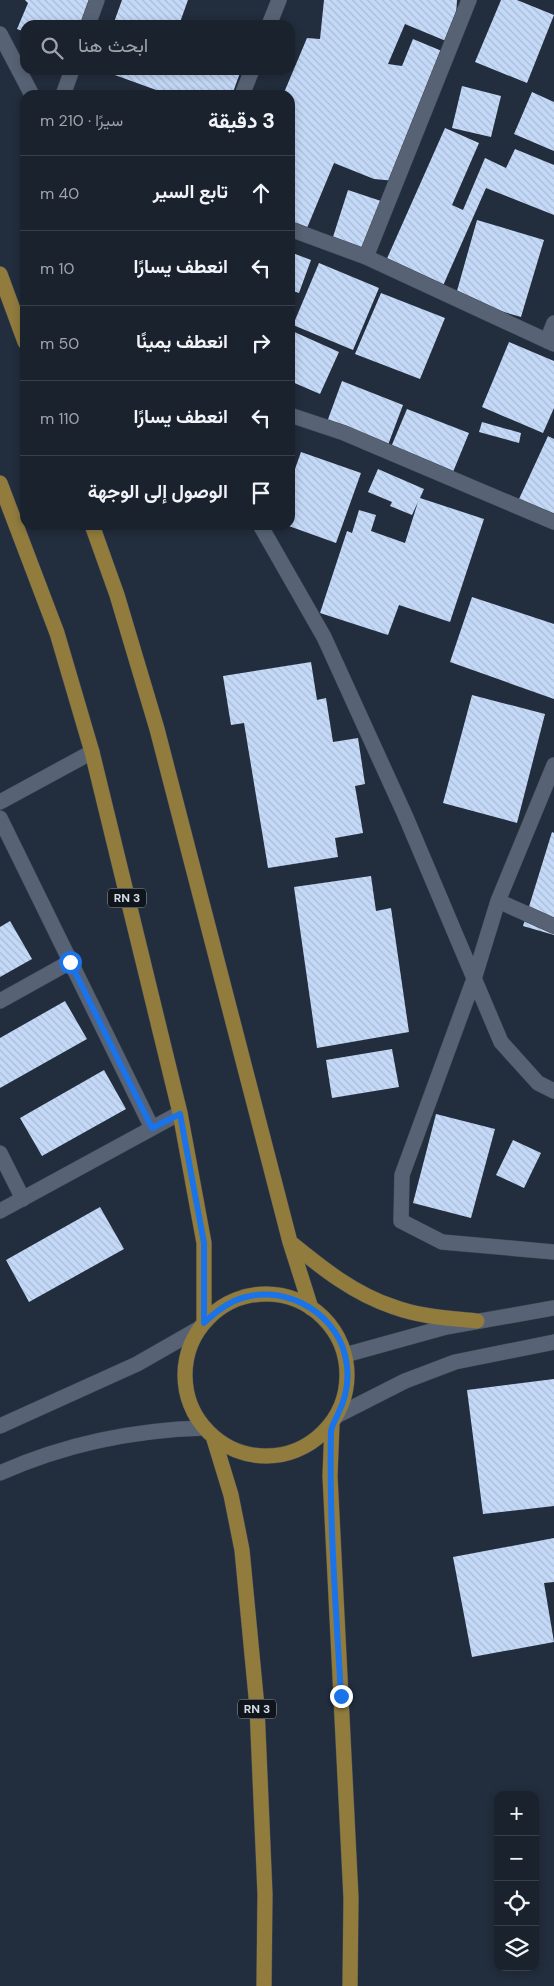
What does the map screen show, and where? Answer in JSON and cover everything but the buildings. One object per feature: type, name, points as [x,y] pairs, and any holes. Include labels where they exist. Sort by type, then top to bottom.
[{"type":"main road","points":[[0,274],[20,328]]},
{"type":"main road","name":"RN 3","points":[[0,483],[57,633],[92,752],[180,1114],[204,1243],[202,1326]]},
{"type":"main road","points":[[94,530],[117,594],[157,728],[290,1242],[312,1308]]},
{"type":"main road","points":[[290,1242],[326,1271],[359,1292],[394,1308],[426,1316],[477,1320]]},
{"type":"main road","points":[[335,1420],[312,1443],[288,1454],[270,1456],[235,1450],[208,1432],[190,1405],[185,1379],[188,1352],[202,1326],[218,1310],[236,1300],[255,1295],[274,1294],[294,1299],[312,1308],[326,1321],[338,1337],[345,1355],[348,1375],[345,1396],[335,1420],[331,1485],[351,1898],[350,1986]]},
{"type":"main road","name":"RN 3","points":[[208,1432],[231,1495],[242,1550],[257,1707],[264,1894],[264,1986]]},
{"type":"street","points":[[90,20],[96,0]]},
{"type":"street","points":[[271,20],[278,0]]},
{"type":"street","points":[[366,257],[469,0]]},
{"type":"street","points":[[0,34],[20,72]]},
{"type":"street","points":[[22,75],[29,90]]},
{"type":"street","points":[[65,90],[70,75]]},
{"type":"street","points":[[244,90],[250,75]]},
{"type":"street","points":[[295,231],[366,257],[551,343],[554,323]]},
{"type":"street","points":[[295,417],[344,433],[554,522]]},
{"type":"street","points":[[263,530],[324,637],[405,816],[501,1042],[538,1083],[554,1091]]},
{"type":"street","points":[[0,802],[92,752]]},
{"type":"street","points":[[554,765],[498,901],[474,979],[402,1175],[401,1221],[442,1242],[554,1252]]},
{"type":"street","points":[[0,818],[152,1128]]},
{"type":"street","points":[[498,901],[554,926]]},
{"type":"street","points":[[0,1002],[70,962]]},
{"type":"street","points":[[0,1211],[180,1114]]},
{"type":"street","points":[[0,1154],[23,1199]]},
{"type":"street","points":[[345,1355],[412,1335],[477,1320],[554,1308]]},
{"type":"street","points":[[0,1426],[123,1371],[202,1326]]},
{"type":"street","points":[[335,1420],[405,1381],[455,1362],[554,1342]]},
{"type":"street","points":[[0,1473],[50,1453],[95,1441],[141,1432],[208,1432]]},
{"type":"route","points":[[70,962],[152,1128],[180,1114],[204,1243],[204,1323],[218,1310],[236,1300],[255,1295],[274,1294],[294,1299],[312,1308],[326,1321],[338,1337],[345,1355],[348,1375],[345,1396],[338,1415],[332,1424],[330,1476],[341,1696]]}]
